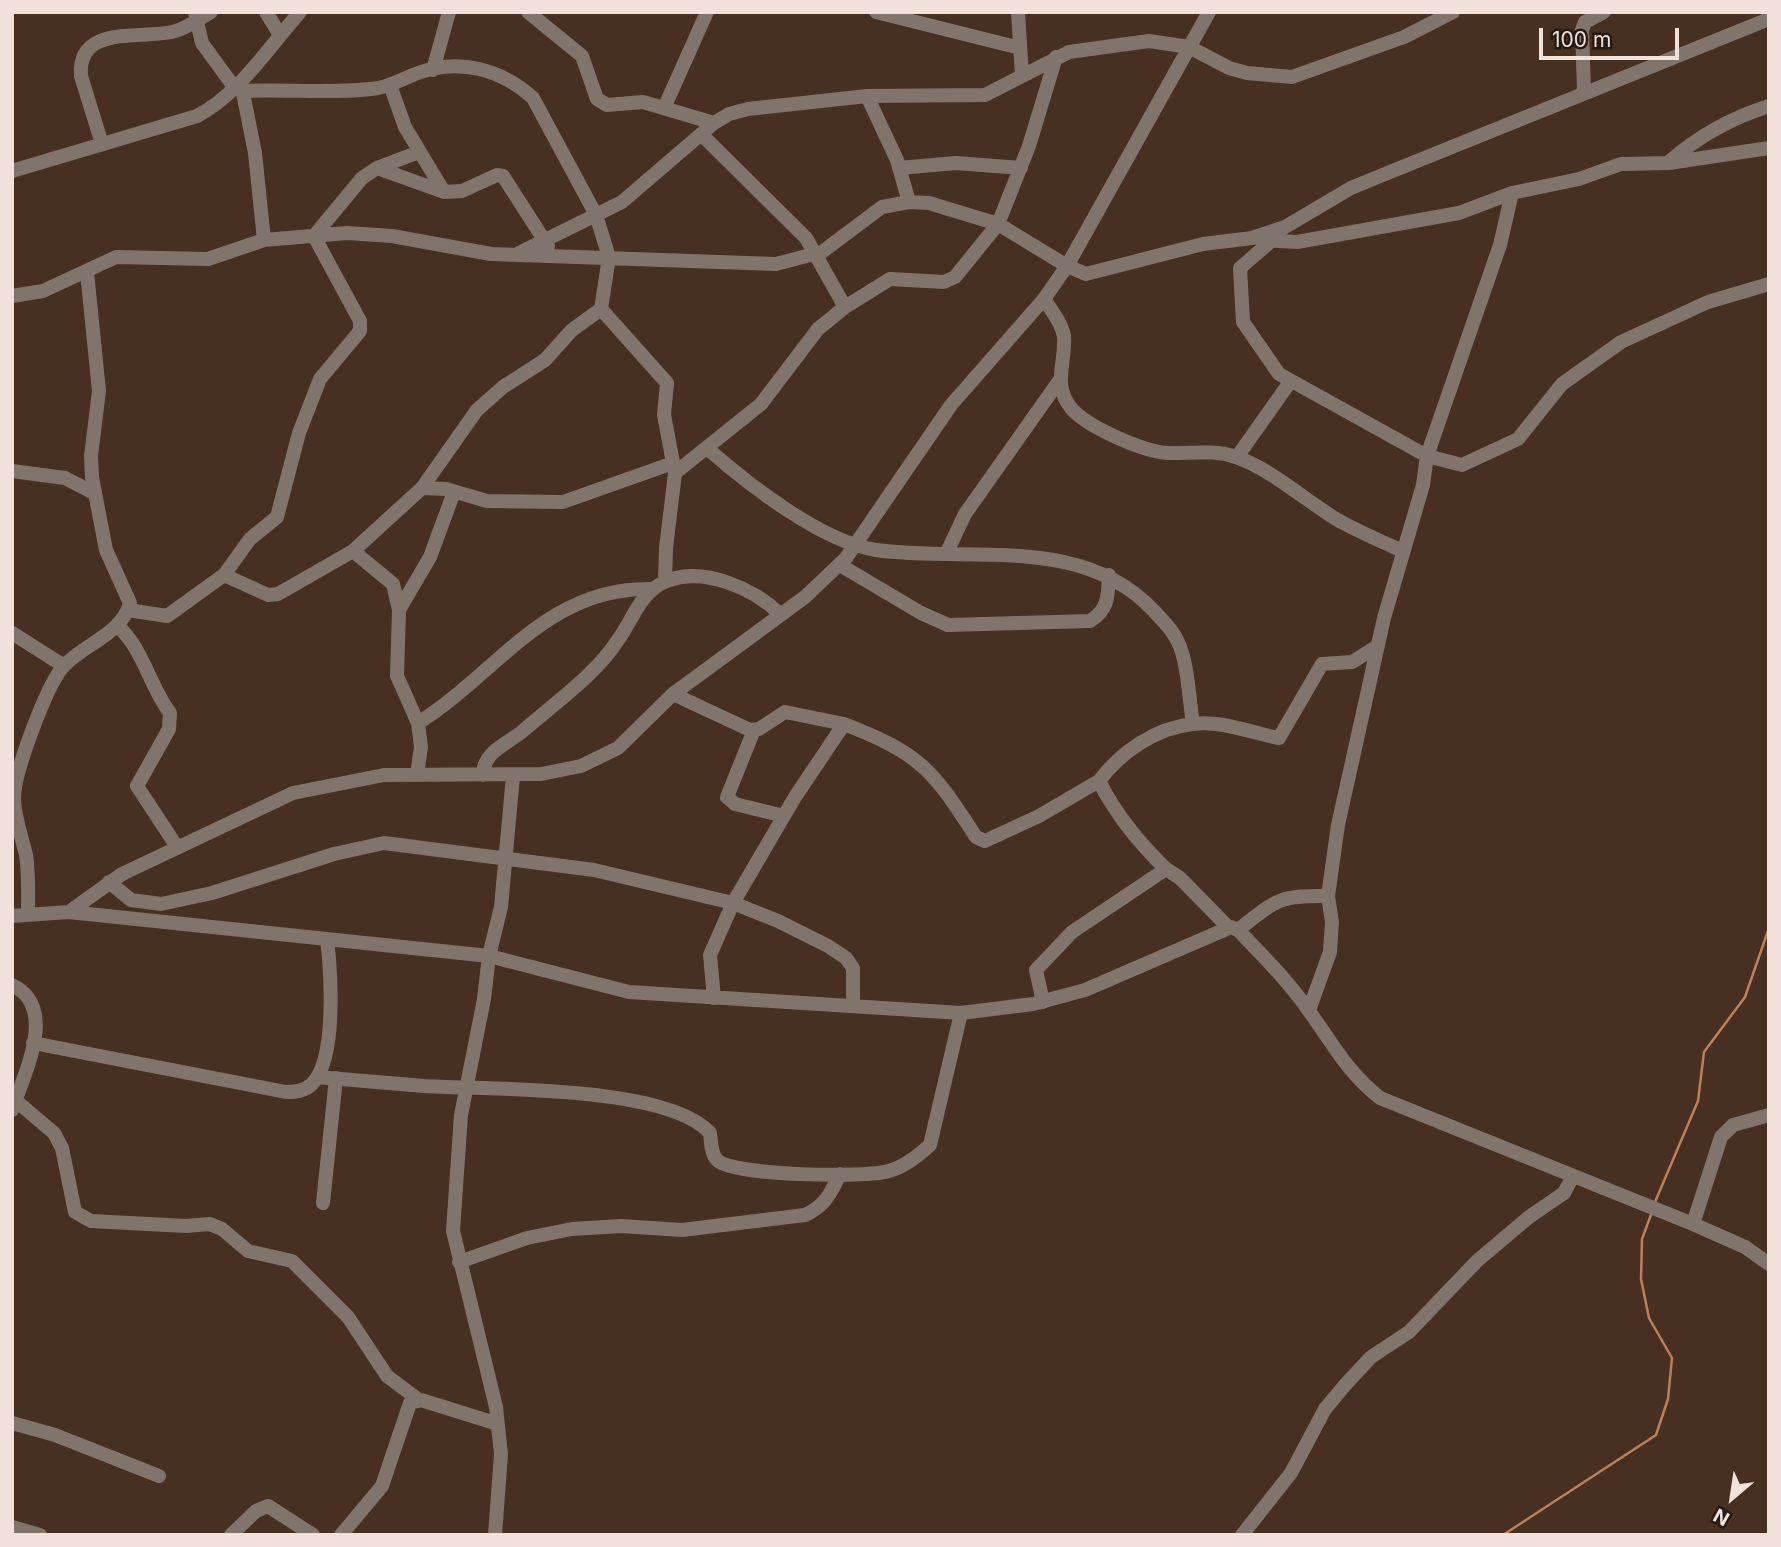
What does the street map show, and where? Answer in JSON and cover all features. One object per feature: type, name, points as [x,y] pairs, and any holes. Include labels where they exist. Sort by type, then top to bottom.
[{"type":"street","points":[[102,144],[81,76],[87,48],[101,39],[168,33],[195,17],[211,12]]},
{"type":"street","points":[[266,12],[280,35]]},
{"type":"street","points":[[12,171],[197,116],[215,106],[239,86],[300,12]]},
{"type":"street","points":[[433,70],[449,12]]},
{"type":"street","points":[[527,12],[582,56],[597,99],[607,106],[643,102],[665,106],[714,123]]},
{"type":"street","points":[[665,106],[707,12]]},
{"type":"street","points":[[876,12],[1020,48]]},
{"type":"street","points":[[1018,12],[1022,76]]},
{"type":"street","points":[[69,912],[109,883],[177,848],[303,790],[354,779],[416,774],[513,776],[581,766],[618,748],[673,694],[805,597],[856,545],[951,405],[1044,299],[1067,266],[1209,12]]},
{"type":"street","points":[[518,254],[622,202],[714,123],[729,114],[748,109],[867,96],[985,95],[1069,52],[1149,41],[1189,47],[1229,68],[1247,73],[1292,77],[1404,37],[1453,12]]},
{"type":"street","points":[[1584,91],[1582,30],[1585,22],[1604,12]]},
{"type":"street","points":[[195,17],[202,43],[239,86],[255,153],[264,240]]},
{"type":"street","points":[[12,296],[43,291],[116,257],[208,259],[264,240],[348,233],[380,234],[466,252],[776,264],[816,254],[834,245],[882,207],[909,202],[950,208],[999,223],[1067,266],[1086,274],[1203,244],[1252,238],[1285,227],[1351,188],[1584,91],[1769,19]]},
{"type":"street","points":[[422,488],[454,492],[487,501],[563,502],[674,468],[708,449],[761,404],[818,329],[845,307],[890,279],[949,282],[999,223],[1021,168],[1056,57]]},
{"type":"street","points":[[224,575],[268,595],[278,594],[353,551],[422,488],[477,410],[502,387],[545,360],[572,330],[601,309],[609,257],[596,215],[566,164],[540,107],[522,88],[477,67],[461,65],[433,70],[390,85],[365,89],[239,86]]},
{"type":"street","points":[[390,85],[405,127],[444,192]]},
{"type":"street","points":[[867,96],[899,168],[909,202]]},
{"type":"street","points":[[1669,163],[1695,140],[1727,122],[1769,106]]},
{"type":"street","points":[[701,134],[791,220],[816,254],[845,307]]},
{"type":"street","points":[[1252,238],[1269,243],[1297,242],[1449,215],[1512,193],[1579,178],[1621,164],[1669,163],[1769,148]]},
{"type":"street","points":[[314,236],[362,178],[376,168],[419,152]]},
{"type":"street","points":[[899,168],[956,163],[1021,168]]},
{"type":"street","points":[[376,168],[444,192],[462,191],[497,175],[503,176],[522,201],[555,255]]},
{"type":"street","points":[[1309,1010],[1330,952],[1332,922],[1328,896],[1338,825],[1378,646],[1423,485],[1427,456],[1500,245],[1512,193]]},
{"type":"street","points":[[128,610],[167,616],[224,575],[237,553],[277,517],[299,433],[320,379],[360,331],[360,321],[314,236]]},
{"type":"street","points":[[1269,243],[1240,268],[1240,311],[1243,322],[1271,363],[1290,382],[1427,456],[1462,465],[1518,439],[1562,384],[1621,342],[1708,302],[1769,284]]},
{"type":"street","points":[[28,914],[29,874],[13,794],[48,693],[64,666],[117,625],[128,610],[129,595],[106,550],[94,493],[91,456],[99,391],[87,272]]},
{"type":"street","points":[[1044,299],[1062,328],[1064,338],[1059,381],[1063,397],[1074,411],[1108,433],[1167,453],[1209,451],[1237,457],[1337,520],[1403,551]]},
{"type":"street","points":[[601,309],[666,378],[664,415],[674,468],[665,581]]},
{"type":"street","points":[[947,552],[965,514],[1059,381]]},
{"type":"street","points":[[1237,457],[1290,382]]},
{"type":"street","points":[[708,449],[736,474],[790,511],[856,545],[876,550],[998,552],[1072,564],[1109,575],[1144,600],[1176,637],[1193,723]]},
{"type":"street","points":[[12,471],[65,478],[94,493]]},
{"type":"street","points":[[398,610],[430,557],[454,492]]},
{"type":"street","points":[[353,551],[393,584],[398,610],[397,676],[418,723],[421,747],[416,774]]},
{"type":"street","points":[[839,565],[921,613],[948,625],[1090,621],[1101,614],[1107,603],[1109,575]]},
{"type":"street","points":[[483,775],[483,766],[491,754],[522,732],[613,648],[639,604],[652,589],[665,581],[677,578],[709,579],[751,591],[780,614]]},
{"type":"street","points":[[418,723],[540,625],[567,607],[614,590],[652,589]]},
{"type":"street","points":[[117,625],[140,654],[158,695],[170,713],[169,729],[137,786],[177,848]]},
{"type":"street","points":[[12,633],[64,666]]},
{"type":"street","points":[[784,816],[729,802],[729,791],[754,730],[785,712],[844,724],[880,738],[925,766],[942,784],[976,837],[985,841],[1039,816],[1099,781],[1128,749],[1193,723],[1223,726],[1279,738],[1322,664],[1352,662],[1378,646]]},
{"type":"street","points":[[673,694],[754,730]]},
{"type":"street","points":[[714,998],[710,955],[733,903],[784,816],[844,724]]},
{"type":"street","points":[[495,1535],[500,1464],[498,1424],[482,1346],[453,1231],[465,1087],[484,999],[489,956],[501,907],[513,776]]},
{"type":"street","points":[[1099,781],[1119,815],[1166,869],[1180,878],[1233,928],[1309,1010],[1340,1060],[1380,1098],[1693,1224],[1745,1247],[1769,1264]]},
{"type":"street","points":[[109,883],[131,900],[161,904],[212,893],[334,854],[384,843],[594,870],[733,903],[778,920],[846,958],[853,968],[853,1006]]},
{"type":"street","points":[[1043,1002],[1036,970],[1060,942],[1166,869]]},
{"type":"street","points":[[12,915],[69,912],[489,956],[603,988],[714,998],[961,1013],[1043,1002],[1085,990],[1233,928],[1277,900],[1293,895],[1328,896]]},
{"type":"street","points":[[33,1043],[286,1092],[302,1090],[317,1077],[324,1062],[332,975],[327,939]]},
{"type":"street","points":[[12,985],[27,994],[35,1011],[37,1028],[17,1080],[14,1105],[54,1133],[62,1148],[72,1205],[78,1215],[91,1221],[186,1226],[210,1224],[222,1229],[248,1251],[292,1261],[348,1317],[387,1376],[419,1400],[498,1424]]},
{"type":"street","points":[[317,1077],[584,1094],[677,1111],[705,1127],[710,1133],[717,1160],[726,1165],[784,1174],[889,1171],[922,1153],[930,1145],[961,1013]]},
{"type":"street","points":[[323,1203],[336,1079]]},
{"type":"street","points":[[1693,1224],[1721,1137],[1733,1125],[1769,1115]]},
{"type":"street","points":[[459,1262],[527,1238],[572,1229],[621,1226],[682,1230],[804,1215],[817,1209],[827,1199],[840,1174]]},
{"type":"street","points":[[1242,1535],[1291,1473],[1325,1409],[1345,1385],[1371,1357],[1409,1332],[1477,1261],[1529,1217],[1557,1198],[1573,1176]]},
{"type":"street","points":[[341,1535],[382,1486],[407,1408],[410,1403],[419,1400]]},
{"type":"street","points":[[12,1423],[55,1435],[159,1476]]},
{"type":"street","points":[[231,1535],[256,1511],[268,1506],[313,1535]]},
{"type":"street","points":[[12,1527],[40,1535]]},
{"type":"waterway","points":[[1655,1202],[1698,1101],[1704,1052],[1745,997],[1769,928]]},
{"type":"waterway","points":[[1503,1535],[1656,1435],[1668,1399],[1672,1358],[1649,1318],[1641,1279],[1642,1239],[1652,1212]]}]
